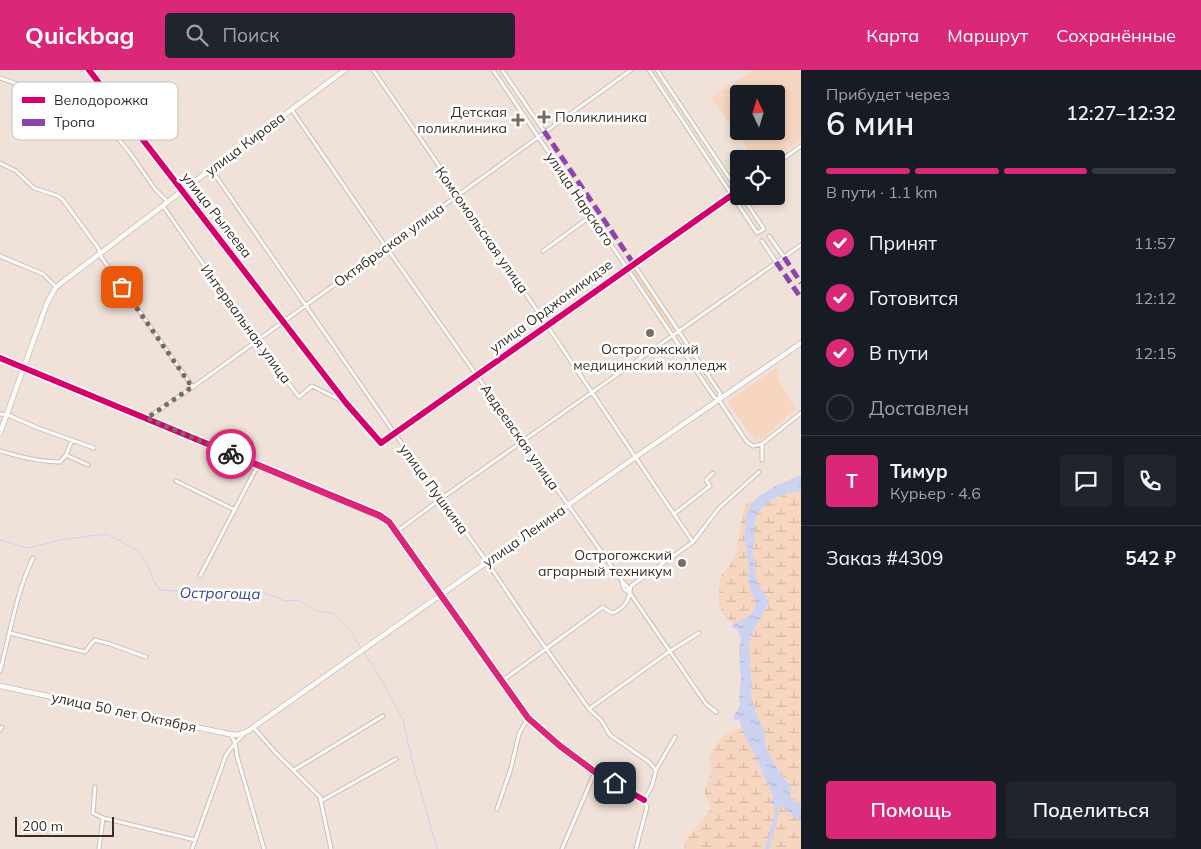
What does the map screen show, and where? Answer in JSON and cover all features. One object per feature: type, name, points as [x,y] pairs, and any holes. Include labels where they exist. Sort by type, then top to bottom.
[{"type":"main road","name":"улица Кирова","points":[[0,433],[47,303],[56,287],[211,169],[346,70]]},
{"type":"main road","name":"улица Ленина","points":[[248,731],[801,342]]},
{"type":"main road","name":"улица 50 лет Октября","points":[[0,686],[230,734],[237,735],[248,731]]},
{"type":"street","name":"улица Рылеева","points":[[89,70],[98,82]]},
{"type":"street","name":"Комсомольская улица","points":[[373,70],[548,325],[592,394],[693,542]]},
{"type":"street","name":"улица Нарского","points":[[493,70],[714,397],[719,400],[747,442],[753,446],[762,444]]},
{"type":"street","points":[[502,70],[544,131]]},
{"type":"street","name":"Октябрьская улица","points":[[147,418],[631,70]]},
{"type":"street","points":[[649,70],[730,191]]},
{"type":"street","points":[[657,70],[730,179]]},
{"type":"street","points":[[0,78],[12,82]]},
{"type":"street","name":"Авдеевская улица","points":[[292,110],[568,505],[622,581],[628,586],[630,593],[706,704],[716,712]]},
{"type":"street","points":[[691,133],[696,129]]},
{"type":"street","points":[[119,140],[155,189],[168,202]]},
{"type":"street","name":"улица Рылеева","points":[[143,140],[326,375]]},
{"type":"street","points":[[785,158],[801,146]]},
{"type":"street","points":[[0,163],[16,171],[34,188],[58,196],[99,249],[100,254],[192,387]]},
{"type":"street","name":"улица Пушкина","points":[[211,169],[589,709],[601,720],[610,734],[649,762],[656,770]]},
{"type":"street","name":"улица Орджоникидзе","points":[[379,443],[395,434],[730,195]]},
{"type":"street","points":[[739,205],[757,233],[764,229],[748,205]]},
{"type":"street","name":"Интервальная улица","points":[[163,206],[256,340],[299,397],[312,386],[346,402]]},
{"type":"street","points":[[543,251],[591,216]]},
{"type":"street","points":[[769,236],[784,257]]},
{"type":"street","points":[[762,241],[776,262]]},
{"type":"street","points":[[396,532],[801,245]]},
{"type":"street","points":[[0,256],[43,274],[56,287]]},
{"type":"street","name":"улица Нарского","points":[[633,263],[720,393],[719,400]]},
{"type":"street","points":[[0,358],[147,418],[379,516],[389,522],[528,718],[560,746],[595,772],[644,800],[647,807],[636,849]]},
{"type":"street","name":"Интервальная улица","points":[[326,375],[379,443]]},
{"type":"street","points":[[762,460],[762,444],[801,413]]},
{"type":"street","points":[[0,414],[8,415],[94,448]]},
{"type":"street","points":[[0,451],[28,459],[60,462],[66,455],[72,440]]},
{"type":"street","points":[[66,455],[88,465]]},
{"type":"street","points":[[200,576],[258,465]]},
{"type":"street","points":[[502,680],[603,607],[611,613],[621,608],[628,602],[631,586],[693,542],[719,508],[759,472]]},
{"type":"street","points":[[674,514],[710,486],[706,480],[713,474]]},
{"type":"street","points":[[176,481],[235,510]]},
{"type":"street","points":[[0,671],[26,573],[33,558]]},
{"type":"street","points":[[10,633],[85,652],[95,640],[146,657]]},
{"type":"street","points":[[589,709],[670,651],[699,633]]},
{"type":"street","points":[[294,770],[384,716]]},
{"type":"street","points":[[497,809],[511,768],[519,734],[528,718]]},
{"type":"street","points":[[254,728],[318,794],[331,849]]},
{"type":"street","points":[[235,742],[248,731]]},
{"type":"street","points":[[230,734],[235,742],[237,756],[264,849]]},
{"type":"street","points":[[192,849],[226,756],[237,735]]},
{"type":"street","points":[[644,800],[652,786],[656,770],[675,737]]},
{"type":"street","points":[[321,801],[396,759]]},
{"type":"street","points":[[562,849],[595,772]]},
{"type":"street","points":[[95,787],[93,813],[103,818],[195,840]]},
{"type":"street","points":[[99,849],[103,818]]},
{"type":"green space","points":[[753,70],[799,70],[801,73],[801,140],[785,152],[785,150],[749,150],[741,140],[785,140],[785,85],[730,85]]},
{"type":"green space","points":[[730,85],[730,124],[711,98]]},
{"type":"green space","points":[[634,268],[675,328],[671,331],[630,270]]},
{"type":"green space","points":[[776,368],[778,371],[777,379],[796,409],[761,440],[759,438],[755,441],[727,402]]},
{"type":"green space","points":[[795,490],[801,492],[801,804],[795,802],[790,796],[788,781],[781,775],[766,748],[764,729],[756,714],[751,696],[749,643],[754,629],[769,602],[758,587],[753,574],[752,552],[755,517],[764,504]]},
{"type":"green space","points":[[747,502],[753,502],[746,518],[745,535],[749,583],[755,605],[748,616],[733,624],[727,619],[720,608],[721,575],[733,560],[743,512]]},
{"type":"green space","points":[[742,727],[765,777],[776,807],[780,805],[801,822],[801,849],[684,849],[685,841],[711,809],[704,791],[711,772],[710,755],[718,742],[727,733]]},
{"type":"water","points":[[801,475],[801,492],[789,493],[776,498],[763,507],[756,516],[752,551],[756,561],[753,567],[756,570],[756,580],[769,602],[754,629],[749,643],[751,696],[756,714],[764,729],[766,748],[781,775],[791,786],[790,796],[795,802],[801,804],[801,822],[780,805],[776,807],[771,802],[773,796],[758,762],[755,762],[757,758],[745,737],[739,719],[736,721],[733,718],[740,705],[739,652],[741,637],[736,629],[732,628],[733,624],[750,615],[755,605],[755,599],[749,582],[745,533],[749,507],[764,493]]},
{"type":"waterway","name":"Острогоща","points":[[0,540],[27,548],[66,539],[106,534],[137,550],[147,563],[153,580],[160,590],[199,596],[238,591],[260,591],[285,601],[300,600],[308,607],[334,613],[352,633],[360,646]]},
{"type":"waterway","name":"Острогоща","points":[[364,652],[403,720],[437,849]]},
{"type":"waterway","points":[[767,849],[777,814],[776,802]]},
{"type":"marked path","points":[[544,131],[633,263]]},
{"type":"marked path","points":[[784,257],[801,283]]},
{"type":"marked path","points":[[776,262],[801,298]]},
{"type":"cycle path","points":[[89,70],[98,82]]},
{"type":"cycle path","points":[[143,140],[346,403],[381,443],[730,196]]},
{"type":"cycle path","points":[[0,358],[379,515],[389,522],[528,718],[560,746],[595,772],[644,800]]},
{"type":"way so far","points":[[122,287],[192,387],[147,418],[231,454]]},
{"type":"place","name":"Поликлиника","points":[[544,117]]},
{"type":"place","name":"Детская поликлиника","points":[[518,120]]},
{"type":"place","name":"Острогожский медицинский колледж","points":[[650,333]]},
{"type":"place","name":"Острогожский аграрный техникум","points":[[682,563]]},
{"type":"route","points":[[231,454],[379,516],[389,522],[528,718],[560,746],[595,772],[615,783]]}]
